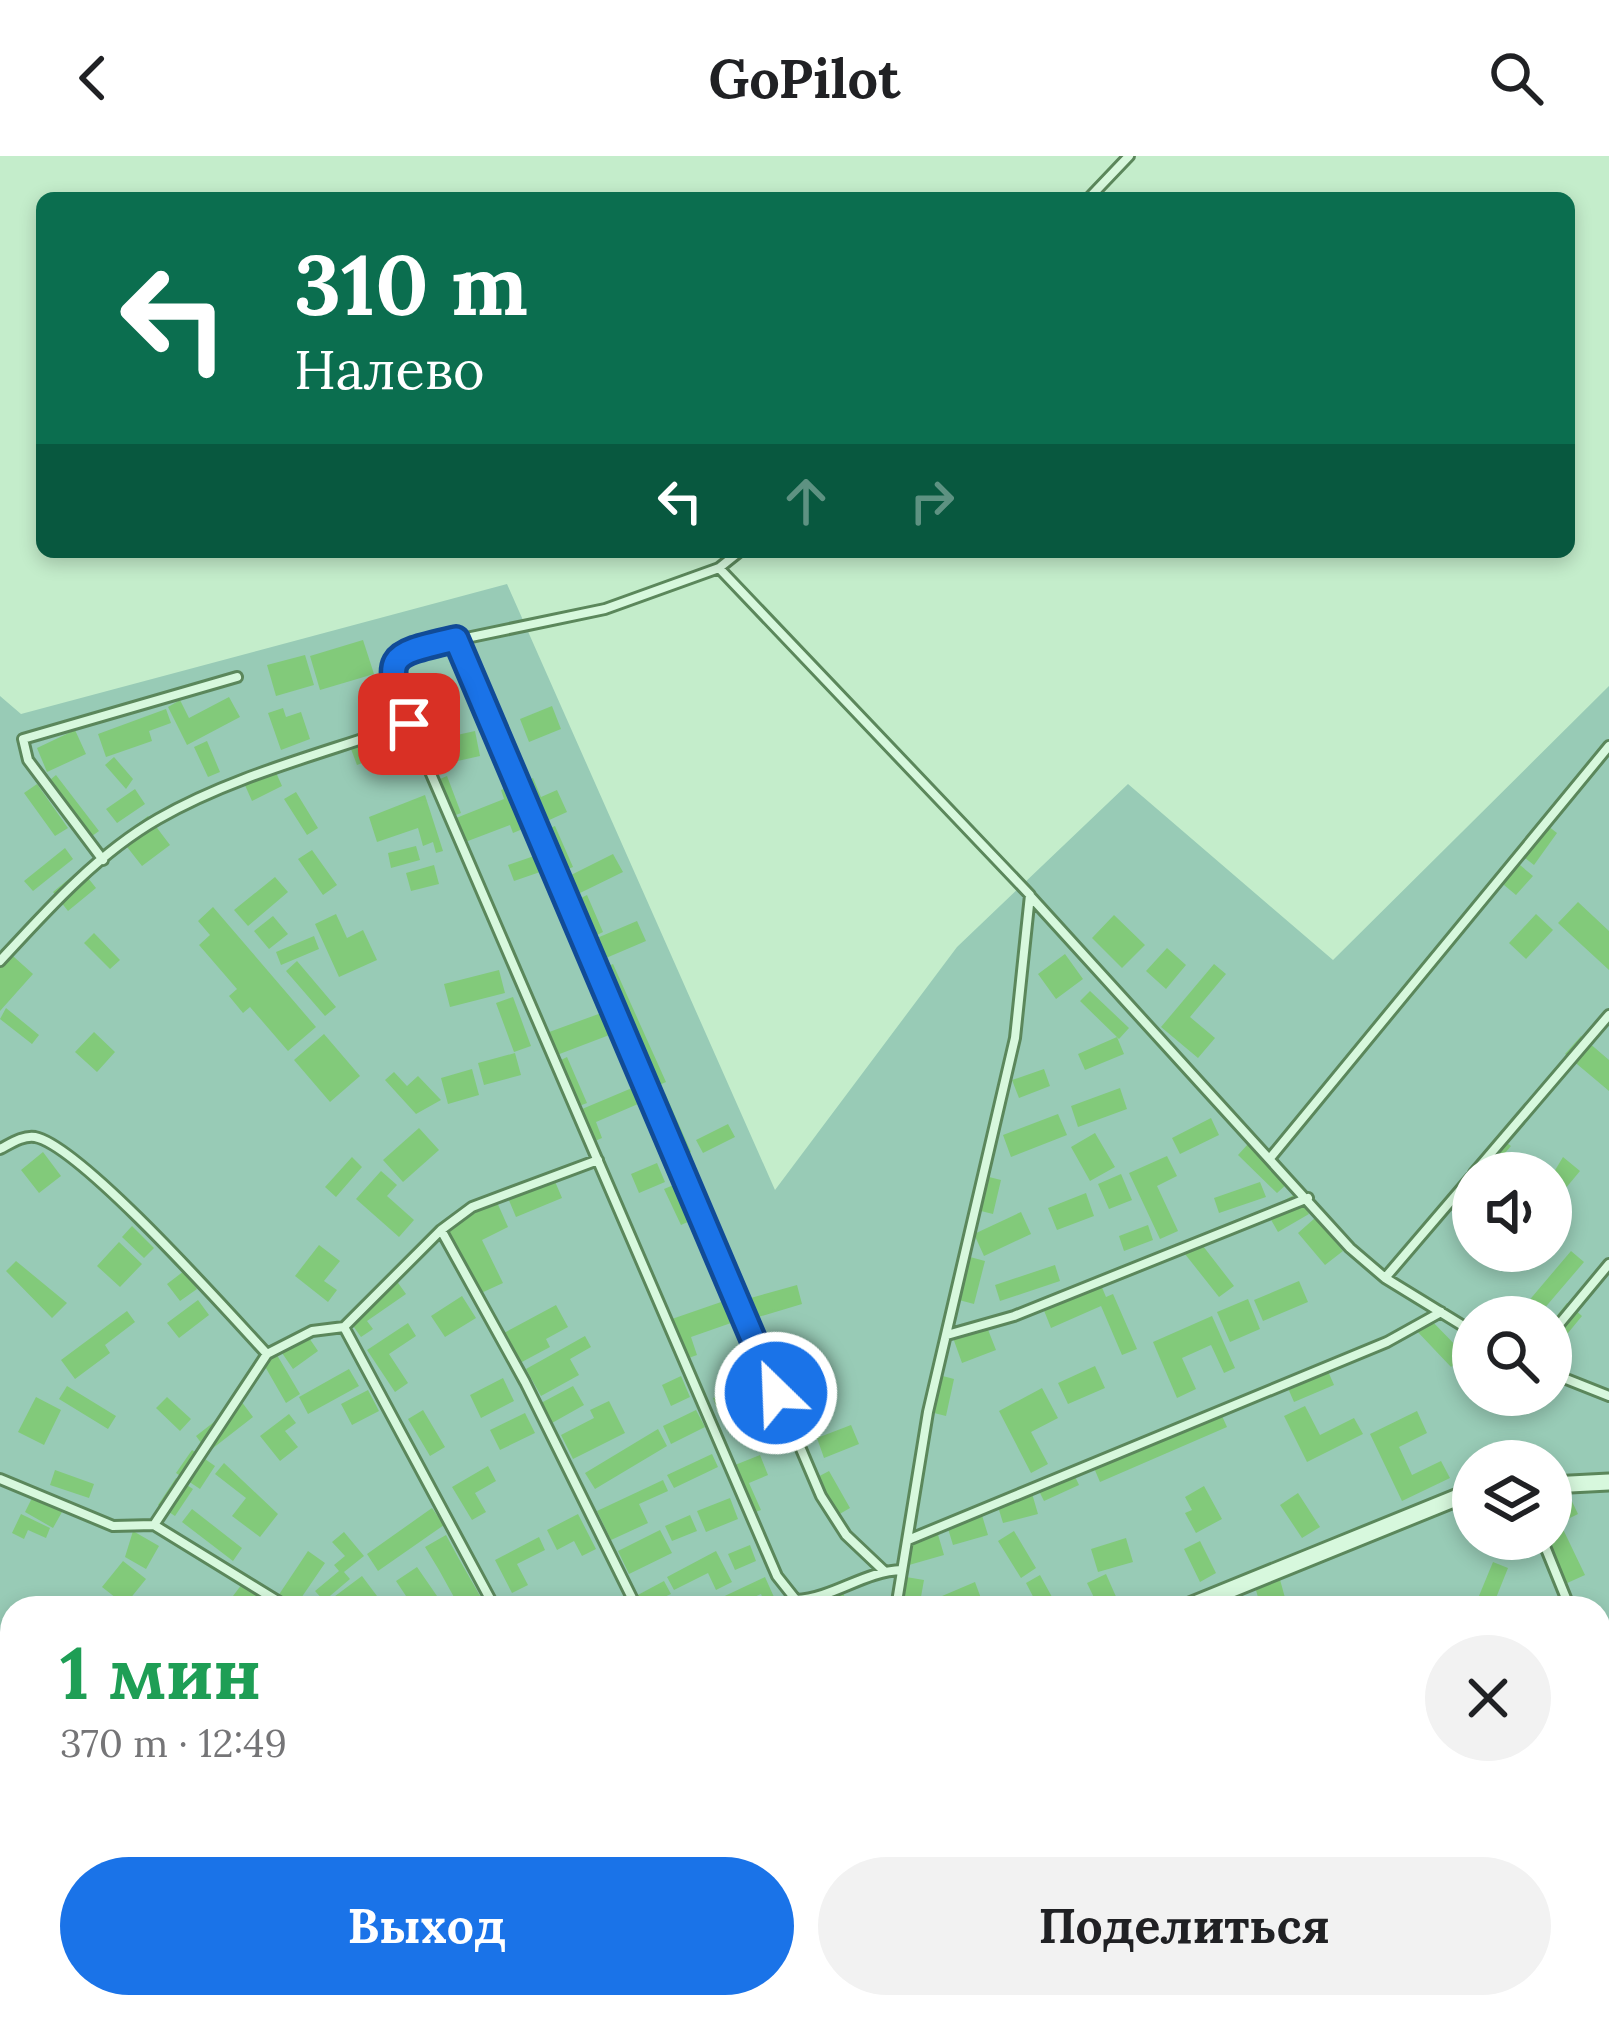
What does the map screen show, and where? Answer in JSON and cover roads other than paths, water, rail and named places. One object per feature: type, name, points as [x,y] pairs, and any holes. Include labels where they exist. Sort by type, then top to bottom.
[{"type":"street","points":[[1572,1484],[1609,1482]]},
{"type":"street","points":[[1215,1596],[1452,1500]]},
{"type":"lane","points":[[1095,192],[1130,156]]},
{"type":"lane","points":[[732,558],[719,568],[605,609],[404,651],[393,661],[390,674],[791,1596]]},
{"type":"lane","points":[[719,568],[1030,896],[1350,1248],[1385,1278],[1452,1318]]},
{"type":"lane","points":[[456,639],[820,1496],[846,1535],[884,1570]]},
{"type":"lane","points":[[104,860],[28,760],[23,739],[237,677]]},
{"type":"lane","points":[[0,961],[61,894],[157,820],[409,724]]},
{"type":"lane","points":[[1270,1158],[1609,746]]},
{"type":"lane","points":[[898,1596],[920,1450],[1015,1038],[1030,896]]},
{"type":"lane","points":[[1493,1152],[1609,1015]]},
{"type":"lane","points":[[0,1149],[24,1137],[50,1143],[149,1227],[267,1354]]},
{"type":"lane","points":[[154,1525],[267,1354],[312,1331],[344,1327],[441,1230],[472,1208],[598,1160]]},
{"type":"lane","points":[[946,1336],[1014,1316],[1308,1198]]},
{"type":"lane","points":[[1385,1278],[1452,1200]]},
{"type":"lane","points":[[441,1230],[525,1382],[631,1596]]},
{"type":"lane","points":[[1572,1309],[1609,1264]]},
{"type":"lane","points":[[908,1540],[1366,1351],[1442,1311]]},
{"type":"lane","points":[[344,1327],[489,1596]]},
{"type":"lane","points":[[1572,1381],[1609,1396]]},
{"type":"lane","points":[[0,1479],[113,1526],[154,1525],[269,1596]]},
{"type":"lane","points":[[1551,1560],[1565,1596]]},
{"type":"lane","points":[[827,1596],[884,1570],[902,1570]]}]
